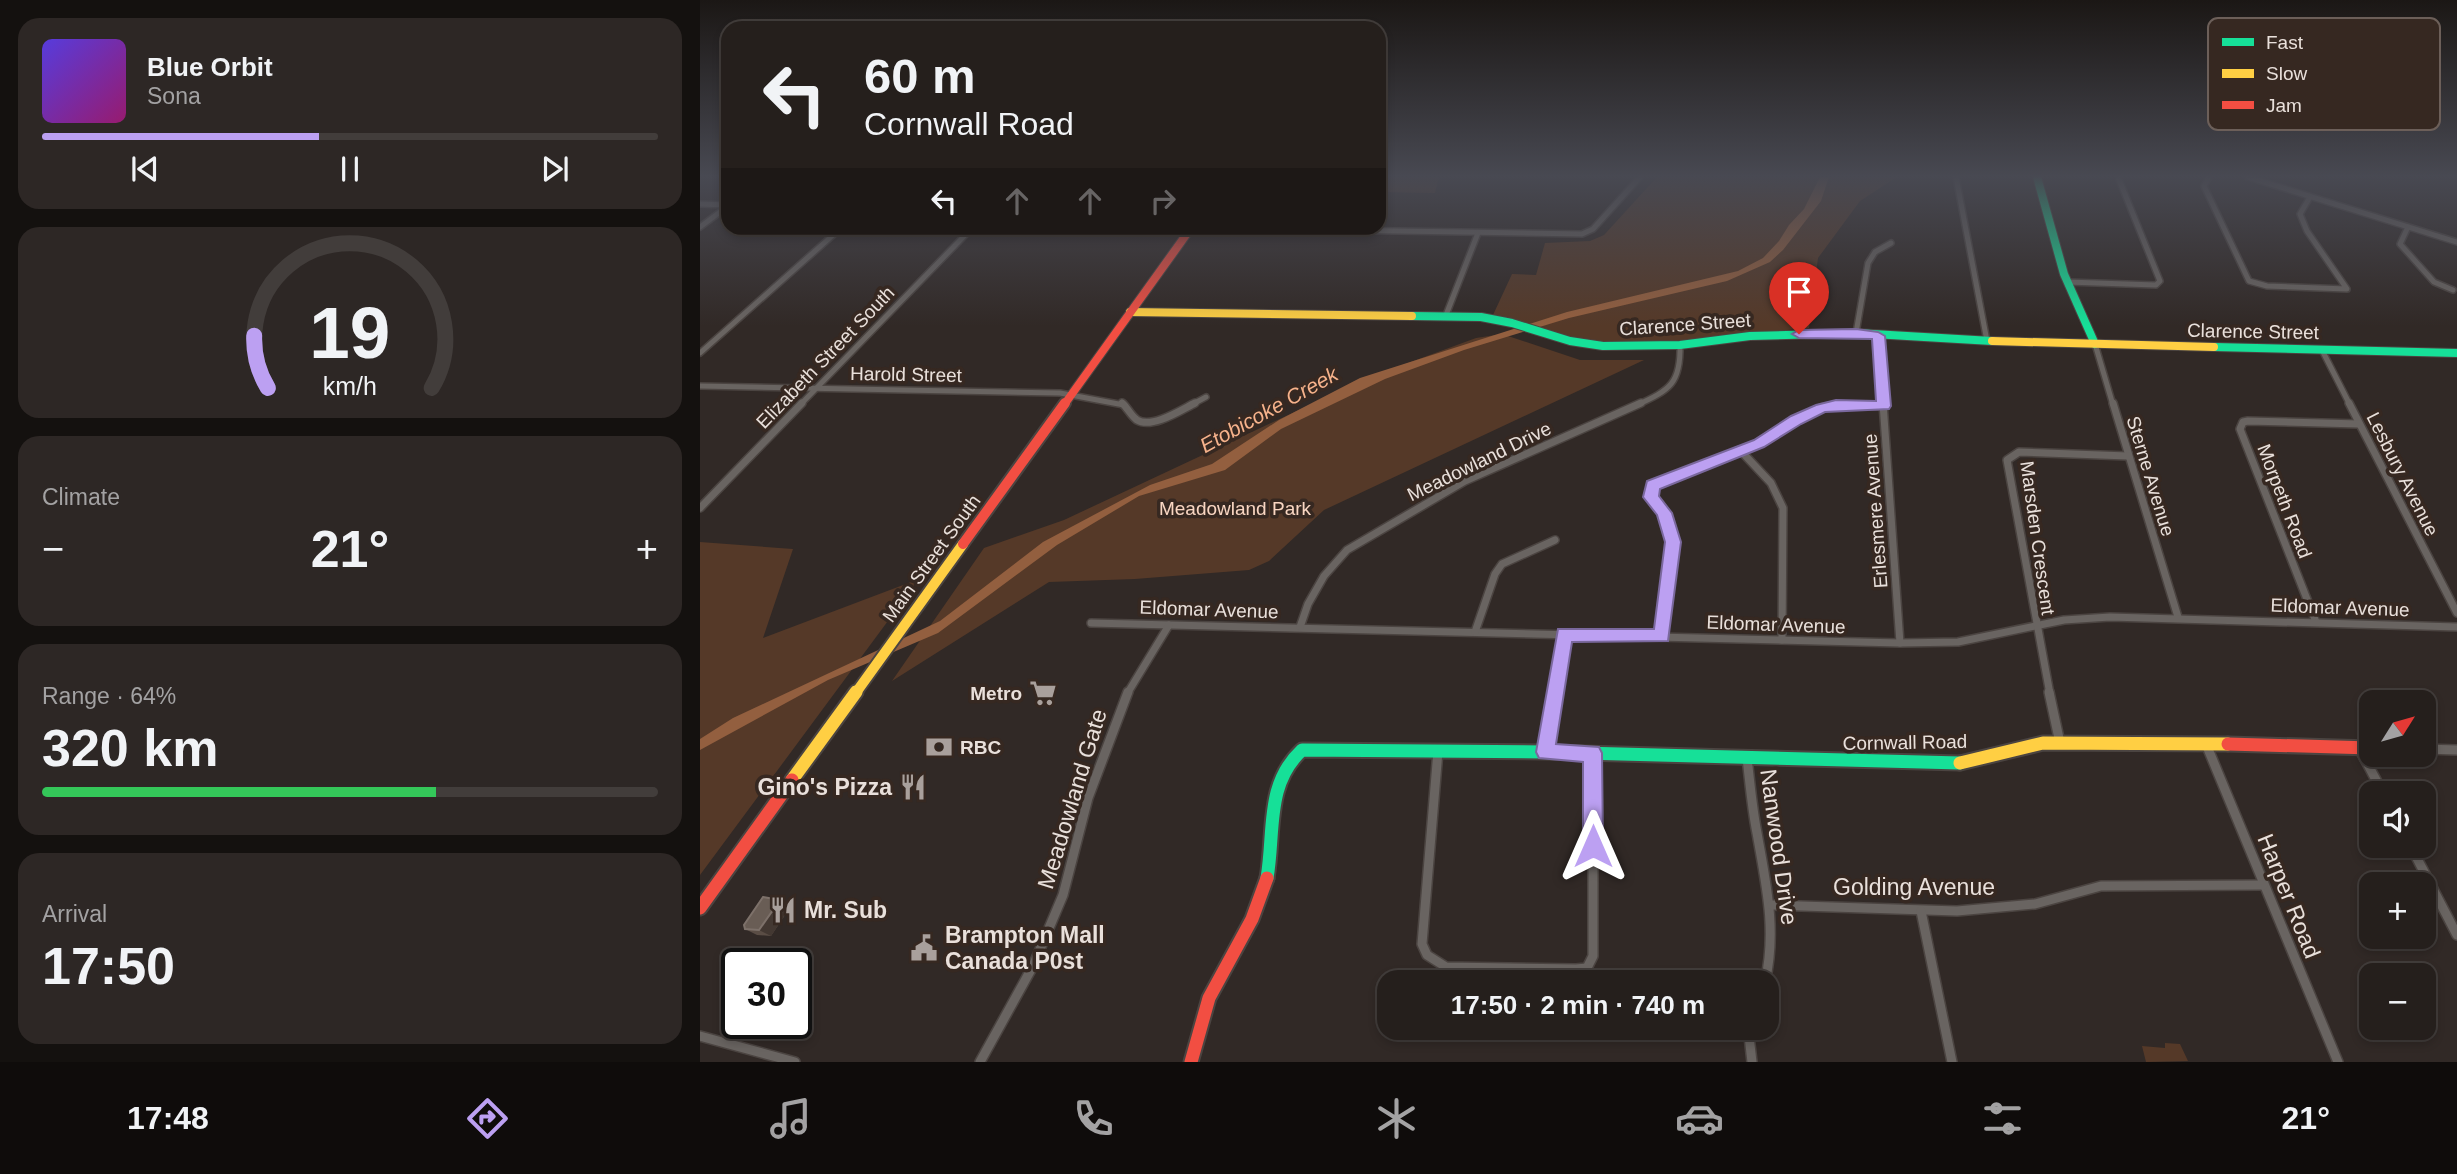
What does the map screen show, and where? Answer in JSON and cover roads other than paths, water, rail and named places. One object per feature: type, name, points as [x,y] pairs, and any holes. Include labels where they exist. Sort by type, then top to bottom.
[{"type":"street","points":[[1386,231],[1582,234],[1595,227]]},
{"type":"street","points":[[1965,227],[1987,341]]},
{"type":"street","points":[[2051,227],[2067,282],[2095,344]]},
{"type":"street","points":[[2067,282],[2155,285],[2160,281],[2138,227]]},
{"type":"street","points":[[2223,227],[2249,281],[2273,287],[2347,289],[2305,227]]},
{"type":"street","points":[[2453,290],[2434,282],[2400,244],[2408,227],[2457,242]]},
{"type":"street","points":[[1446,315],[1478,233]]},
{"type":"street","points":[[700,353],[834,235]]},
{"type":"street","name":"Elizabeth Street South","points":[[700,508],[965,235]]},
{"type":"street","name":"Main Street South","points":[[700,908],[1186,235]]},
{"type":"street","points":[[1856,333],[1868,263],[1875,252],[1891,243]]},
{"type":"street","name":"Clarence Street","points":[[1130,313],[1446,315],[1513,323],[1540,333],[1603,346],[1680,345],[1750,336],[1856,333],[1987,341],[2457,354]]},
{"type":"street","name":"Erlesmere Avenue","points":[[1878,336],[1900,643]]},
{"type":"street","name":"Sterne Avenue","points":[[2095,344],[2178,617]]},
{"type":"street","name":"Meadowland Drive","points":[[1300,627],[1308,604],[1324,576],[1347,550],[1465,481],[1661,394],[1678,379],[1681,368],[1680,345]]},
{"type":"street","name":"Lesbury Avenue","points":[[2322,350],[2457,612]]},
{"type":"street","name":"Harold Street","points":[[700,386],[1069,394],[1123,403],[1137,420],[1144,421],[1176,412],[1206,397]]},
{"type":"street","points":[[1661,636],[1673,542],[1664,513],[1651,497],[1653,485],[1759,444],[1796,420],[1821,408],[1836,405],[1884,406]]},
{"type":"street","name":"Morpeth Road","points":[[2316,622],[2240,429],[2243,422],[2248,421],[2359,424]]},
{"type":"street","points":[[1740,450],[1771,483],[1783,508],[1782,640]]},
{"type":"street","name":"Marsden Crescent","points":[[2060,743],[2035,625],[2007,460],[2020,452],[2128,456]]},
{"type":"street","points":[[1475,632],[1495,575],[1502,564],[1555,540]]},
{"type":"street","name":"Eldomar Avenue","points":[[1091,623],[1900,643],[1979,639],[2035,625],[2110,617],[2457,627]]},
{"type":"street","name":"Meadowland Gate","points":[[980,1062],[1033,966],[1063,895],[1088,798],[1124,698],[1169,625]]},
{"type":"street","points":[[1545,752],[1564,634]]},
{"type":"street","name":"Cornwall Road","points":[[1191,1062],[1212,992],[1263,895],[1269,872],[1274,804],[1287,759],[1302,750],[1545,752],[1958,763],[2043,743],[2359,747]]},
{"type":"street","name":"Harper Road","points":[[2206,744],[2338,1062]]},
{"type":"street","points":[[2436,749],[2457,750]]},
{"type":"street","points":[[1438,751],[1422,944],[1427,955],[1446,967],[1550,969],[1587,968],[1593,956],[1592,753]]},
{"type":"street","name":"Nanwood Drive","points":[[1747,758],[1753,813],[1772,905],[1769,970]]},
{"type":"street","points":[[2417,858],[2457,935]]},
{"type":"street","name":"Golding Avenue","points":[[1772,905],[1957,911],[2035,904],[2101,886],[2263,885]]},
{"type":"street","points":[[1920,911],[1952,1062]]},
{"type":"street","points":[[700,1036],[795,1062]]},
{"type":"street","points":[[1749,1040],[1752,1062]]},
{"type":"place","name":"Metro","points":[[1043,693]]},
{"type":"place","name":"RBC","points":[[939,747]]},
{"type":"place","name":"Gino's Pizza","points":[[913,787]]},
{"type":"place","name":"Mr. Sub","points":[[783,910]]},
{"type":"place","name":"Brampton Mall Canada P0st","points":[[924,948]]},
{"type":"water label","name":"Etobicoke Creek","points":[[1269,410]]},
{"type":"park label","name":"Meadowland Park","points":[[1235,508]]}]
